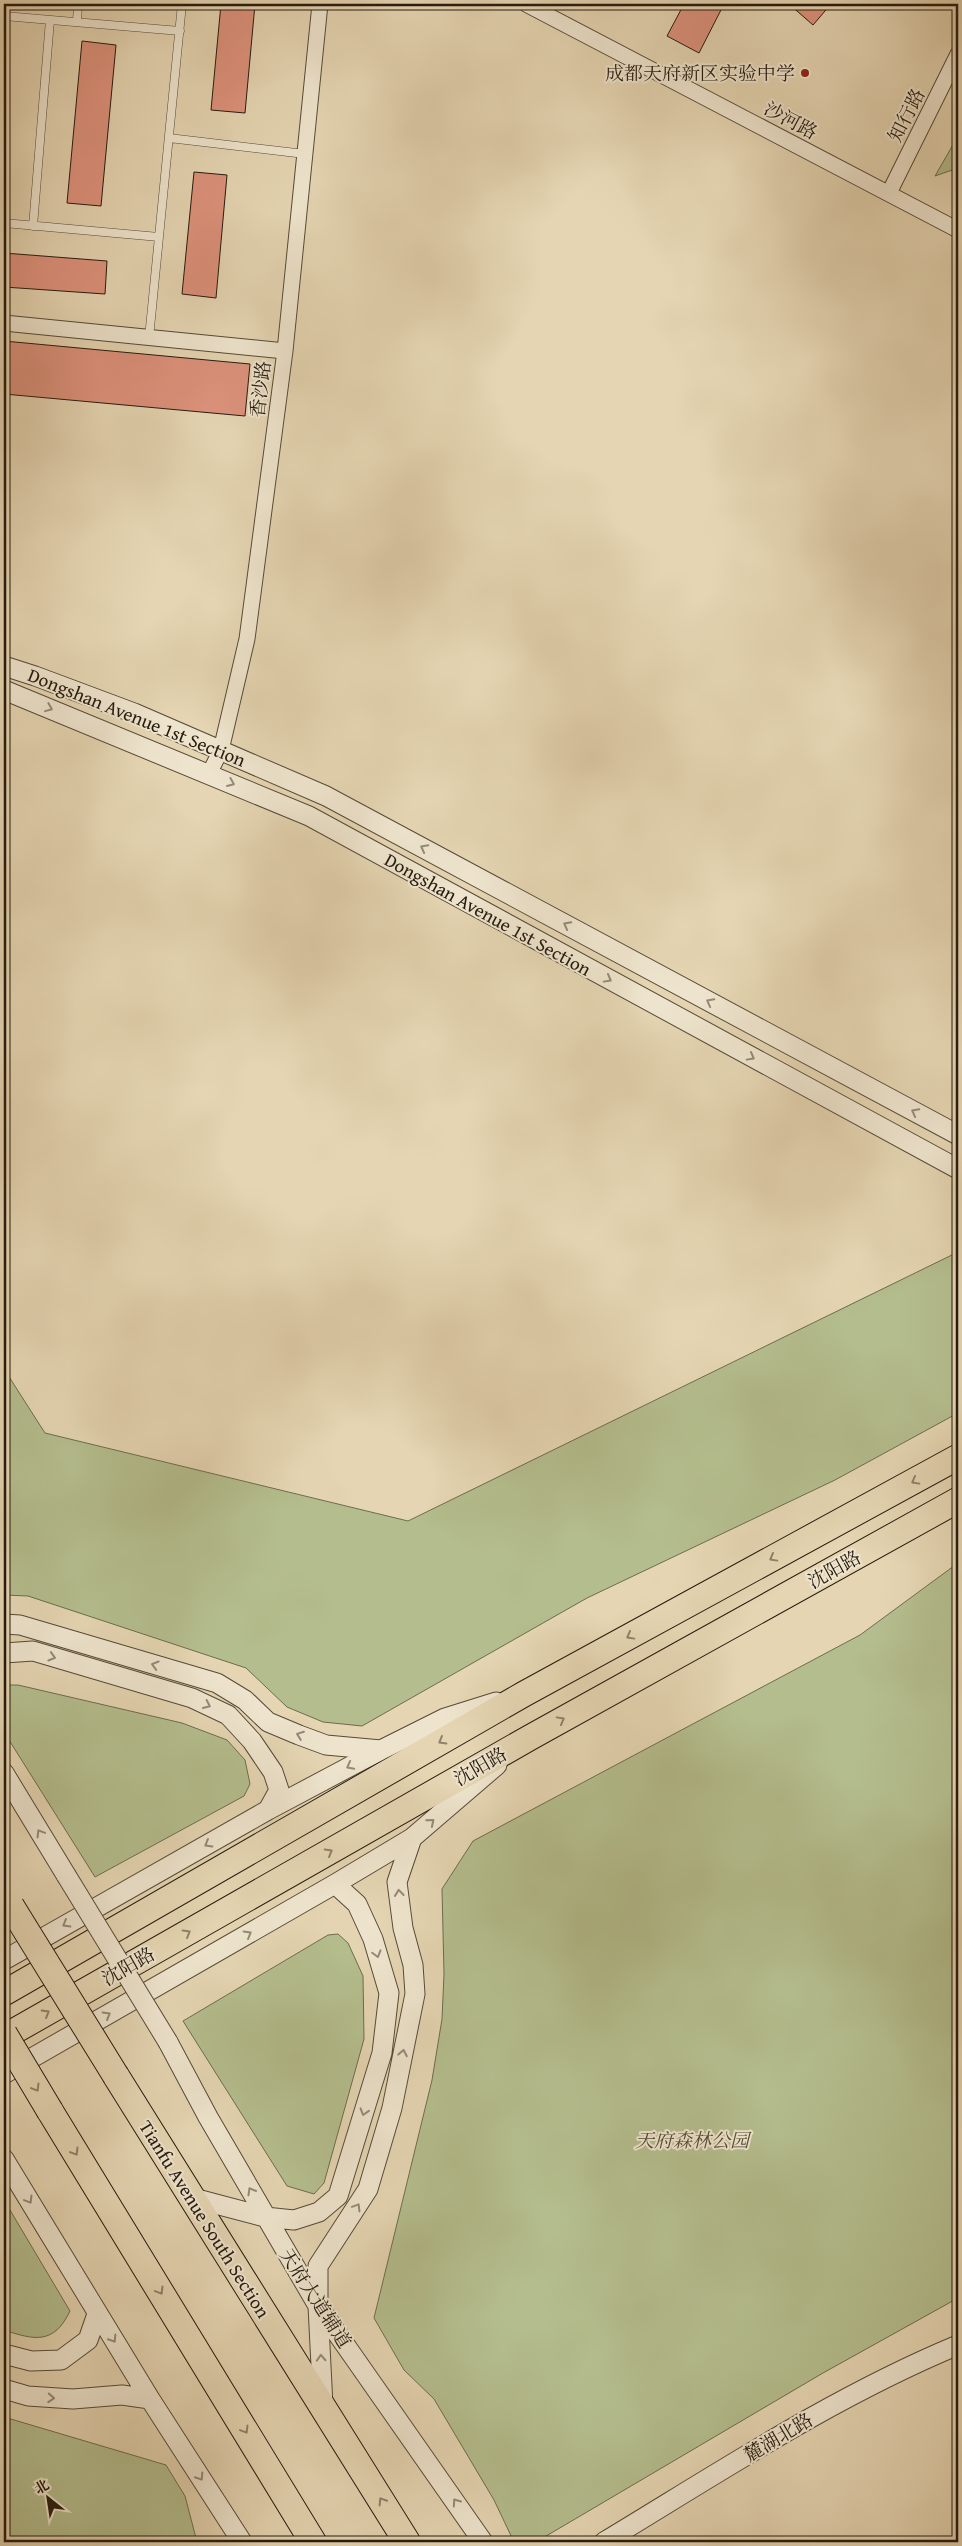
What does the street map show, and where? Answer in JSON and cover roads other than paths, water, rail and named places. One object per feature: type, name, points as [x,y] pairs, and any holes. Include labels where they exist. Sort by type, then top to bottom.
[{"type":"highway","name":"Tianfu Avenue South Section","points":[[7,1900],[407,2542]]},
{"type":"highway","points":[[4,2036],[313,2542]]},
{"type":"main road","name":"沈阳路","points":[[4,1993],[524,1694],[958,1457]]},
{"type":"main road","name":"沈阳路","points":[[4,2036],[530,1737],[958,1500]]},
{"type":"street","name":"香沙路","points":[[209,774],[221,750],[248,639],[285,351],[320,4]]},
{"type":"street","name":"沙河路","points":[[526,4],[958,230]]},
{"type":"street","name":"知行路","points":[[889,193],[958,54]]},
{"type":"street","points":[[4,323],[285,351]]},
{"type":"street","name":"Dongshan Avenue 1st Section","points":[[4,666],[134,713],[326,796],[958,1135]]},
{"type":"street","name":"Dongshan Avenue 1st Section","points":[[4,690],[308,816],[958,1169]]},
{"type":"street","points":[[4,1624],[20,1626],[217,1683],[245,1700],[268,1722],[326,1745],[381,1750]]},
{"type":"street","points":[[4,1652],[33,1651],[192,1698],[228,1715],[252,1741],[273,1772],[279,1790],[268,1810]]},
{"type":"street","points":[[4,1960],[268,1810],[381,1750],[445,1718],[524,1694]]},
{"type":"street","points":[[4,2074],[412,1838],[530,1737]]},
{"type":"street","name":"天府大道辅道","points":[[4,1773],[168,2042],[265,2217],[318,2306],[483,2542]]},
{"type":"street","points":[[323,2407],[318,2266],[368,2190],[392,2108],[415,1994],[413,1965],[402,1928],[398,1882],[412,1838]]},
{"type":"street","points":[[193,2198],[265,2217],[294,2220],[319,2212],[338,2196],[382,2053],[389,1993],[372,1939],[357,1904],[335,1884]]},
{"type":"street","points":[[4,2158],[150,2399],[242,2542]]},
{"type":"street","points":[[4,2354],[31,2362],[60,2360],[88,2340],[98,2314]]},
{"type":"street","name":"麓湖北路","points":[[604,2542],[803,2421],[879,2380],[958,2345]]},
{"type":"street","points":[[4,2389],[28,2396],[74,2400],[122,2395],[150,2399]]},
{"type":"lane","points":[[77,22],[78,4]]},
{"type":"lane","points":[[149,338],[182,4]]},
{"type":"lane","points":[[4,16],[180,31]]},
{"type":"lane","points":[[32,226],[50,20]]},
{"type":"lane","points":[[169,138],[305,154]]},
{"type":"lane","points":[[4,223],[159,237]]},
{"type":"place","name":"成都天府新区实验中学","points":[[805,73]]},
{"type":"park label","name":"天府森林公园","points":[[692,2140]]}]
